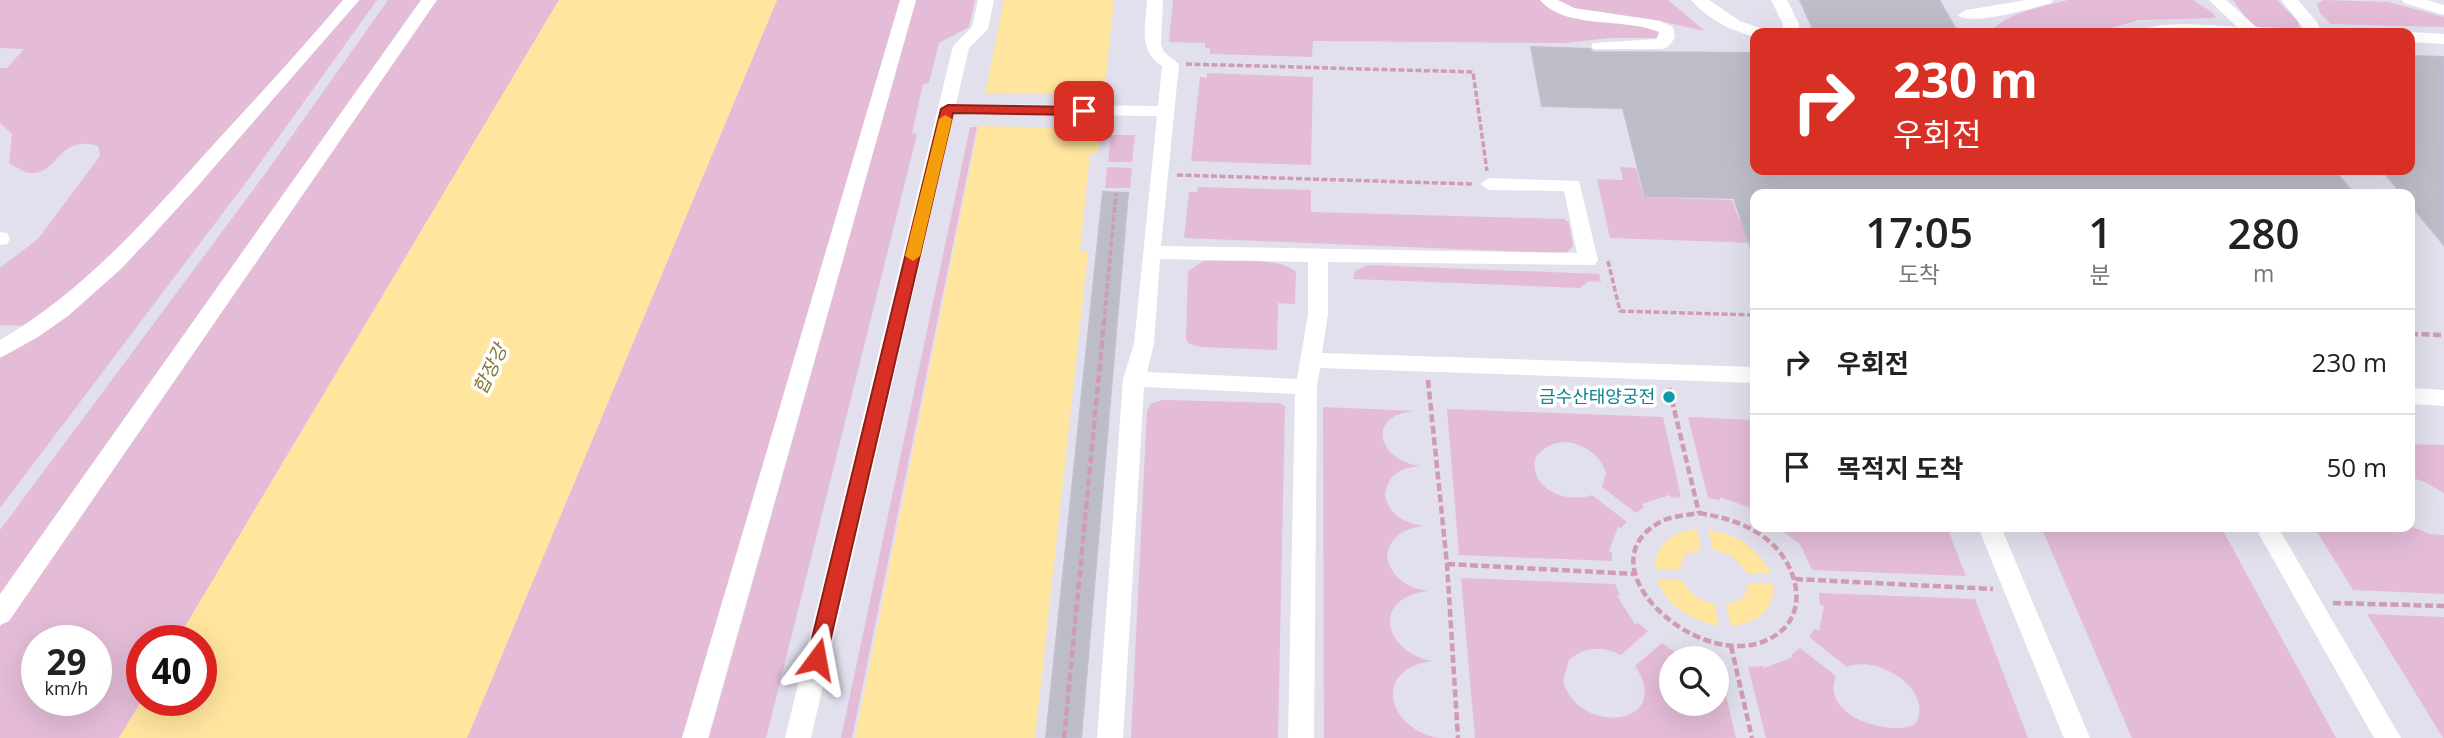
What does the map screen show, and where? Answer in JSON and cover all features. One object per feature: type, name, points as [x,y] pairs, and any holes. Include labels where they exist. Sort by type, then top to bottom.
[{"type":"street","points":[[0,349],[54,316],[140,238],[351,0]]},
{"type":"street","points":[[0,614],[429,0]]},
{"type":"street","points":[[695,738],[908,0]]},
{"type":"street","points":[[798,738],[961,46],[980,29],[986,0]]},
{"type":"street","points":[[1110,738],[1134,379],[1144,344],[1171,64],[1157,55],[1153,44],[1155,0]]},
{"type":"street","points":[[1548,0],[1566,10],[1639,20],[1658,24],[1667,30],[1667,38],[1662,44],[1599,46]]},
{"type":"street","points":[[1699,0],[1721,18],[1738,28],[1750,31]]},
{"type":"street","points":[[1779,0],[1791,28]]},
{"type":"street","points":[[1966,15],[2011,9],[2045,0]]},
{"type":"street","points":[[2217,0],[2248,28]]},
{"type":"street","points":[[2289,0],[2312,28]]},
{"type":"street","points":[[2410,0],[2444,10]]},
{"type":"street","points":[[2415,37],[2444,38]]},
{"type":"street","points":[[948,109],[1165,111]]},
{"type":"street","points":[[1151,252],[1588,260],[1572,185],[1489,184]]},
{"type":"street","points":[[1301,738],[1306,387],[1318,314],[1318,254]]},
{"type":"street","points":[[1310,360],[1750,374]]},
{"type":"street","points":[[1134,379],[1306,387]]},
{"type":"street","points":[[2415,396],[2444,398]]},
{"type":"street","points":[[1992,532],[2077,738]]},
{"type":"street","points":[[2269,532],[2388,738]]},
{"type":"path","points":[[1199,176],[1489,184],[1473,72],[1204,63]]},
{"type":"path","points":[[1064,738],[1116,192]]},
{"type":"path","points":[[1588,260],[1609,261],[1620,311],[1750,315]]},
{"type":"path","points":[[2415,334],[2444,335]]},
{"type":"path","points":[[1427,364],[1447,564],[1458,738]]},
{"type":"path","points":[[1665,372],[1699,513]]},
{"type":"path","points":[[1750,529],[1734,520],[1699,513],[1667,517],[1644,534],[1634,559],[1640,589],[1661,617],[1694,638],[1731,646],[1766,640],[1784,627],[1795,609],[1797,594],[1795,579],[1788,565],[1766,538],[1755,532]]},
{"type":"path","points":[[1447,564],[1635,574]]},
{"type":"path","points":[[1795,579],[2017,590]]},
{"type":"path","points":[[2309,602],[2444,606]]},
{"type":"path","points":[[1731,646],[1752,738]]},
{"type":"shaded area","points":[[0,0],[343,0],[317,33],[132,236],[69,298],[26,326],[0,325],[0,268],[38,239],[100,156],[98,146],[84,144],[66,150],[39,172],[29,173],[9,163],[12,134],[0,123],[0,68],[7,68],[24,49],[0,48]]},
{"type":"shaded area","points":[[360,0],[377,0],[250,177],[0,508],[0,356],[87,299],[153,236]]},
{"type":"shaded area","points":[[388,0],[425,0],[0,603],[0,530],[265,174]]},
{"type":"shaded area","points":[[434,0],[559,0],[186,625],[126,625],[126,716],[132,716],[119,738],[0,738],[0,627]]},
{"type":"shaded area","points":[[777,0],[901,0],[682,738],[467,738]]},
{"type":"shaded area","points":[[916,0],[975,0],[969,27],[939,43],[929,83],[923,84],[912,133],[917,134],[766,738],[709,738]]},
{"type":"shaded area","points":[[1173,0],[1542,0],[1549,7],[1573,15],[1628,21],[1659,31],[1660,35],[1655,38],[1610,38],[1564,43],[1313,41],[1312,57],[1210,54],[1205,43],[1169,42]]},
{"type":"shaded area","points":[[1554,0],[1668,0],[1705,31],[1650,19],[1569,8]]},
{"type":"shaded area","points":[[2068,0],[2193,0],[2212,12],[2216,18],[2139,20],[2111,28],[1995,28],[2009,18]]},
{"type":"shaded area","points":[[2233,0],[2277,0],[2297,20],[2300,28],[2258,27]]},
{"type":"shaded area","points":[[2323,0],[2388,2],[2444,17],[2444,27],[2331,24],[2320,13],[2317,4]]},
{"type":"shaded area","points":[[1207,73],[1313,77],[1311,165],[1191,161],[1200,77],[1207,78]]},
{"type":"shaded area","points":[[970,127],[977,127],[852,738],[841,738]]},
{"type":"shaded area","points":[[1111,135],[1135,135],[1132,162],[1108,162]]},
{"type":"shaded area","points":[[1107,167],[1132,168],[1130,188],[1105,188]]},
{"type":"shaded area","points":[[1620,167],[1636,168],[1644,197],[1732,200],[1739,220],[1750,221],[1750,243],[1610,238],[1597,179],[1623,180]]},
{"type":"shaded area","points":[[1198,187],[1311,190],[1311,212],[1564,219],[1569,223],[1573,246],[1567,252],[1559,253],[1184,238],[1189,192],[1197,192]]},
{"type":"shaded area","points":[[1203,261],[1266,262],[1289,267],[1296,272],[1295,304],[1278,303],[1277,350],[1200,347],[1188,343],[1188,271]]},
{"type":"shaded area","points":[[1368,265],[1599,274],[1601,282],[1589,281],[1580,288],[1353,279],[1355,271]]},
{"type":"shaded area","points":[[1163,400],[1279,403],[1285,406],[1278,738],[1131,738],[1147,410],[1152,403]]},
{"type":"shaded area","points":[[1323,407],[1416,411],[1400,414],[1389,420],[1384,428],[1386,447],[1405,462],[1420,466],[1407,468],[1392,477],[1385,495],[1390,508],[1398,517],[1424,526],[1399,534],[1391,543],[1387,557],[1393,571],[1402,581],[1428,591],[1410,595],[1398,603],[1391,614],[1390,625],[1394,637],[1403,648],[1416,656],[1433,661],[1414,666],[1401,674],[1394,686],[1393,698],[1397,711],[1406,722],[1420,732],[1438,738],[1324,738]]},
{"type":"shaded area","points":[[1447,409],[1663,417],[1681,497],[1672,498],[1669,495],[1642,504],[1644,507],[1636,513],[1602,487],[1606,473],[1594,454],[1574,444],[1552,444],[1535,459],[1538,479],[1544,486],[1552,492],[1572,498],[1592,495],[1627,522],[1621,528],[1618,527],[1609,551],[1612,552],[1612,561],[1459,555]]},
{"type":"shaded area","points":[[1688,417],[1750,420],[1750,508],[1720,497],[1720,500],[1708,498]]},
{"type":"shaded area","points":[[2415,444],[2444,445],[2444,493],[2415,479]]},
{"type":"shaded area","points":[[2415,528],[2430,534],[2444,535],[2444,594],[2353,590],[2317,532],[2415,532]]},
{"type":"shaded area","points":[[1784,532],[1949,532],[1966,576],[1812,570],[1800,544]]},
{"type":"shaded area","points":[[2043,532],[2224,532],[2336,738],[2132,738]]},
{"type":"shaded area","points":[[1461,578],[1615,584],[1620,595],[1617,596],[1635,624],[1638,623],[1648,631],[1621,655],[1594,649],[1581,652],[1569,660],[1563,681],[1573,699],[1587,711],[1604,717],[1620,717],[1634,712],[1643,701],[1644,686],[1635,666],[1662,643],[1666,646],[1659,646],[1659,716],[1729,716],[1729,708],[1736,738],[1475,738]]},
{"type":"shaded area","points":[[1819,593],[1975,599],[2028,738],[1766,738],[1748,667],[1764,668],[1793,657],[1791,655],[1800,648],[1836,676],[1834,691],[1839,704],[1849,714],[1878,726],[1906,727],[1916,723],[1919,710],[1917,698],[1910,686],[1899,677],[1873,665],[1847,667],[1809,637],[1814,629],[1819,631],[1824,606],[1820,605]]},
{"type":"shaded area","points":[[2367,614],[2444,617],[2444,738],[2443,738]]},
{"type":"water","name":"합장강","points":[[559,0],[777,0],[467,738],[119,738],[132,716],[217,716],[217,625],[186,625]]},
{"type":"water","points":[[1004,0],[1114,0],[1098,153],[1090,153],[1080,252],[1088,252],[1035,738],[855,738]]},
{"type":"water","points":[[1697,529],[1701,549],[1685,555],[1679,570],[1655,569],[1658,552],[1667,540]]},
{"type":"water","points":[[1708,530],[1728,535],[1745,544],[1760,557],[1771,574],[1747,573],[1733,557],[1713,549]]},
{"type":"water","points":[[1657,579],[1681,580],[1694,596],[1715,605],[1719,626],[1682,611],[1667,597]]},
{"type":"water","points":[[1749,583],[1773,584],[1771,601],[1768,608],[1756,619],[1731,626],[1726,605],[1743,598]]},
{"type":"pier","points":[[982,93],[1108,95],[1104,128],[975,126]]},
{"type":"building","points":[[1800,0],[1939,0],[1955,28],[1813,28]]},
{"type":"building","points":[[1531,47],[1590,49],[1593,52],[1750,53],[1750,175],[2338,175],[2350,189],[1750,189],[1750,245],[1734,198],[1645,196],[1623,108],[1542,106]]},
{"type":"building","points":[[2415,56],[2444,57],[2444,245],[2415,210],[2415,189],[2398,189],[2386,175],[2415,175]]},
{"type":"building","points":[[1103,192],[1128,193],[1081,738],[1046,738]]},
{"type":"slow traffic","points":[[913,256],[945,119]]},
{"type":"place","name":"금수산태양궁전","points":[[1669,397]]},
{"type":"route","points":[[817,659],[948,109],[1084,111]]}]
